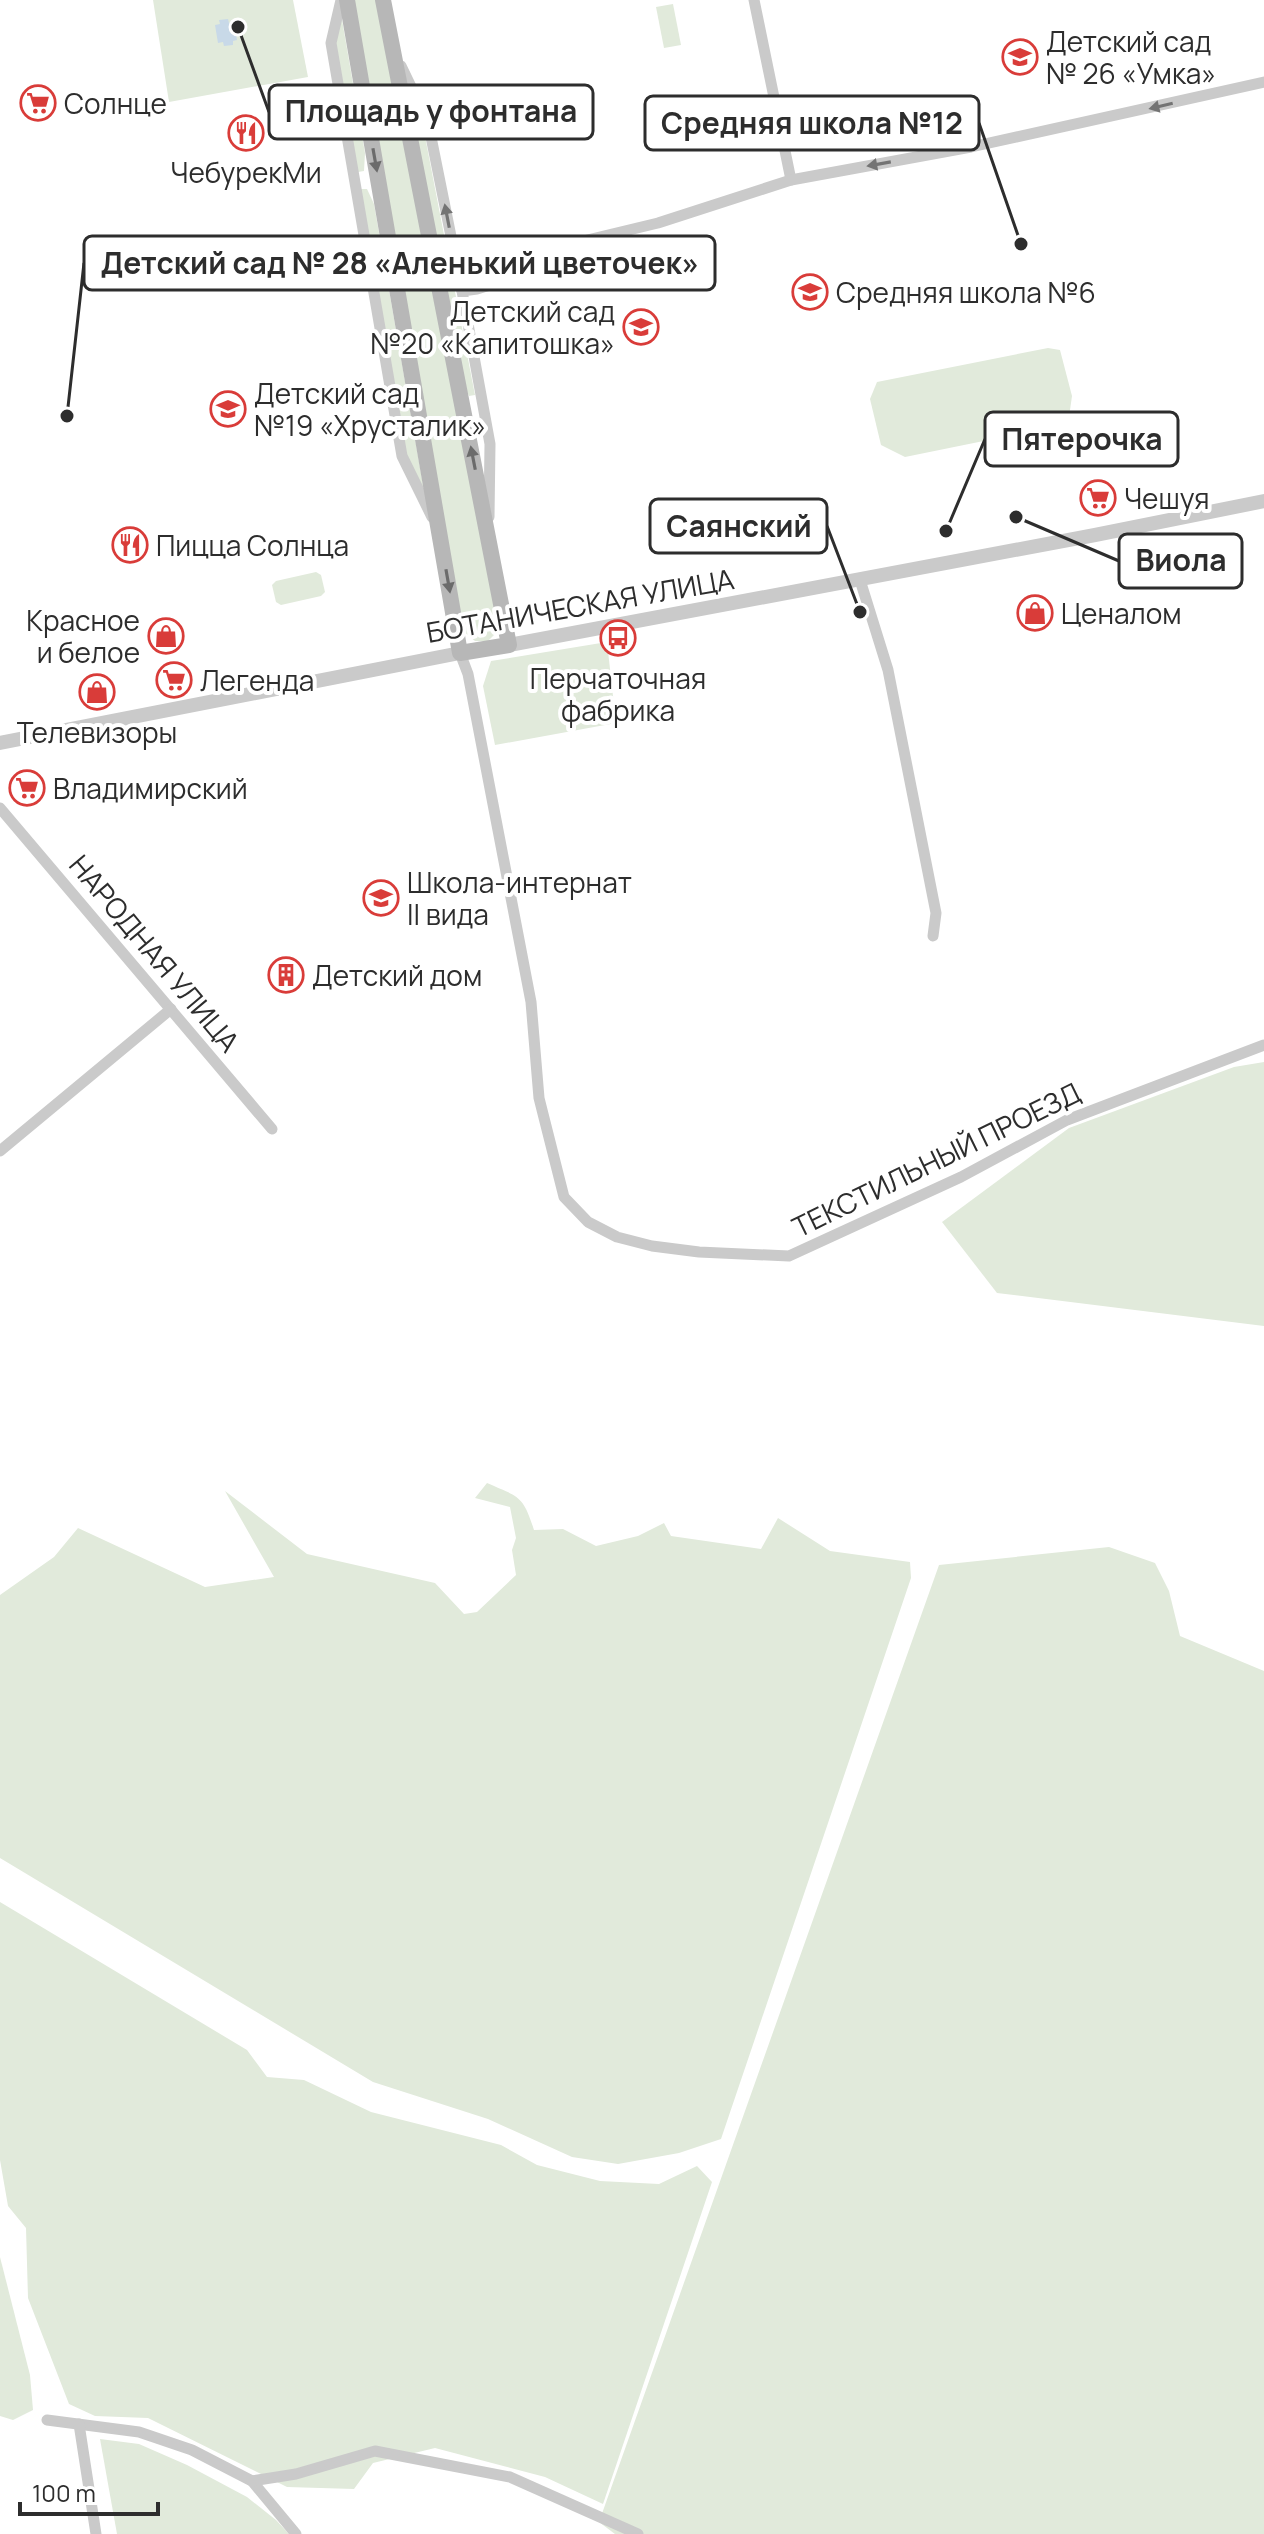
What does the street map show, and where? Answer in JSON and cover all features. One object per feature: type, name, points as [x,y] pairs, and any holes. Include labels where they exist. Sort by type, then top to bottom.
[{"type":"main road","points":[[347,0],[460,653]]},
{"type":"main road","points":[[383,0],[509,645]]},
{"type":"main road","name":"БОТАНИЧЕСКАЯ УЛИЦА","points":[[460,653],[509,645]]},
{"type":"street","points":[[341,0],[331,43],[402,456],[440,532]]},
{"type":"street","points":[[754,0],[791,180]]},
{"type":"street","points":[[393,50],[428,122],[462,291],[490,444],[489,542]]},
{"type":"street","points":[[462,291],[506,280],[550,249],[658,223],[791,180],[971,147],[1264,82]]},
{"type":"street","name":"БОТАНИЧЕСКАЯ УЛИЦА","points":[[509,645],[1264,501]]},
{"type":"street","points":[[860,580],[888,670],[936,913],[933,936]]},
{"type":"street","name":"БОТАНИЧЕСКАЯ УЛИЦА","points":[[0,743],[460,653]]},
{"type":"street","name":"ТЕКСТИЛЬНЫЙ ПРОЕЗД","points":[[460,653],[468,674],[514,904],[531,1002],[539,1098],[564,1197],[588,1222],[617,1237],[652,1246],[699,1252],[789,1256],[961,1177],[1067,1120],[1264,1045]]},
{"type":"street","name":"НАРОДНАЯ УЛИЦА","points":[[0,808],[272,1129]]},
{"type":"street","points":[[0,1151],[171,1009]]},
{"type":"street","points":[[47,2420],[139,2432],[192,2450],[252,2481],[296,2534]]},
{"type":"street","points":[[79,2424],[96,2534]]},
{"type":"street","points":[[252,2481],[296,2474],[375,2451],[510,2477],[638,2534]]},
{"type":"green space","points":[[153,0],[293,0],[308,77],[169,102]]},
{"type":"green space","points":[[351,0],[377,0],[498,624],[496,633],[488,641],[475,641],[461,629]]},
{"type":"green space","points":[[673,4],[681,45],[664,48],[656,7]]},
{"type":"green space","points":[[341,14],[365,153],[364,171],[358,172],[361,189],[367,189],[374,204],[426,502],[409,471],[334,50]]},
{"type":"green space","points":[[402,80],[422,121],[475,395],[469,396],[462,381]]},
{"type":"green space","points":[[1048,348],[1060,350],[1072,396],[1068,424],[905,457],[881,445],[870,399],[877,382]]},
{"type":"green space","points":[[316,572],[321,575],[325,592],[321,596],[281,605],[276,602],[272,585],[276,581]]},
{"type":"green space","points":[[607,642],[616,723],[495,745],[483,686],[491,661]]},
{"type":"green space","points":[[1264,1062],[1264,1326],[997,1293],[942,1222],[1069,1128],[1234,1067]]},
{"type":"green space","points":[[487,1483],[523,1503],[534,1530],[563,1529],[596,1546],[638,1536],[664,1523],[671,1536],[761,1549],[778,1518],[830,1551],[910,1562],[911,1578],[721,2139],[679,2153],[618,2164],[572,2157],[488,2119],[373,2082],[0,1858],[0,1595],[54,1557],[78,1528],[205,1587],[274,1577],[225,1491],[307,1554],[435,1583],[464,1614],[477,1612],[516,1575],[512,1550],[516,1538],[510,1507],[475,1498]]},
{"type":"green space","points":[[1109,1547],[1155,1563],[1169,1591],[1180,1636],[1264,1671],[1264,2534],[615,2534],[599,2522],[939,1565]]},
{"type":"green space","points":[[0,1902],[247,2050],[267,2077],[304,2080],[371,2112],[501,2145],[537,2165],[600,2181],[659,2184],[697,2166],[712,2182],[603,2504],[545,2477],[435,2448],[373,2463],[354,2489],[287,2487],[148,2418],[95,2416],[69,2404],[28,2298],[26,2228],[8,2206],[0,2160]]},
{"type":"green space","points":[[0,2257],[30,2375],[33,2410],[13,2420],[0,2416]]},
{"type":"green space","points":[[100,2439],[139,2444],[187,2465],[247,2497],[289,2534],[117,2534]]},
{"type":"water","points":[[228,19],[229,23],[234,22],[237,40],[233,41],[233,45],[224,46],[223,42],[218,43],[215,25],[220,24],[219,20]]},
{"type":"place","name":"Площадь у фонтана","points":[[238,27]]},
{"type":"place","name":"Детский сад № 26 «Умка»","points":[[1020,57]]},
{"type":"place","name":"Солнце","points":[[38,103]]},
{"type":"place","name":"ЧебурекМи","points":[[246,133]]},
{"type":"place","name":"Средняя школа №12","points":[[1021,244]]},
{"type":"place","name":"Средняя школа №6","points":[[810,292]]},
{"type":"place","name":"Детский сад №20 «Капитошка»","points":[[641,327]]},
{"type":"place","name":"Детский сад №19 «Хрусталик»","points":[[228,409]]},
{"type":"place","name":"Детский сад № 28 «Аленький цветочек»","points":[[67,416]]},
{"type":"place","name":"Чешуя","points":[[1098,498]]},
{"type":"place","name":"Виола","points":[[1016,517]]},
{"type":"place","name":"Пятерочка","points":[[946,531]]},
{"type":"place","name":"Пицца Солнца","points":[[130,545]]},
{"type":"place","name":"Саянский","points":[[860,612]]},
{"type":"place","name":"Ценалом","points":[[1035,613]]},
{"type":"place","name":"Красное и белое","points":[[166,636]]},
{"type":"place","name":"Перчаточная фабрика","points":[[618,638]]},
{"type":"place","name":"Легенда","points":[[174,680]]},
{"type":"place","name":"Телевизоры","points":[[97,692]]},
{"type":"place","name":"Владимирский","points":[[27,788]]},
{"type":"place","name":"Школа-интернат II вида","points":[[381,898]]},
{"type":"place","name":"Детский дом","points":[[286,975]]}]
